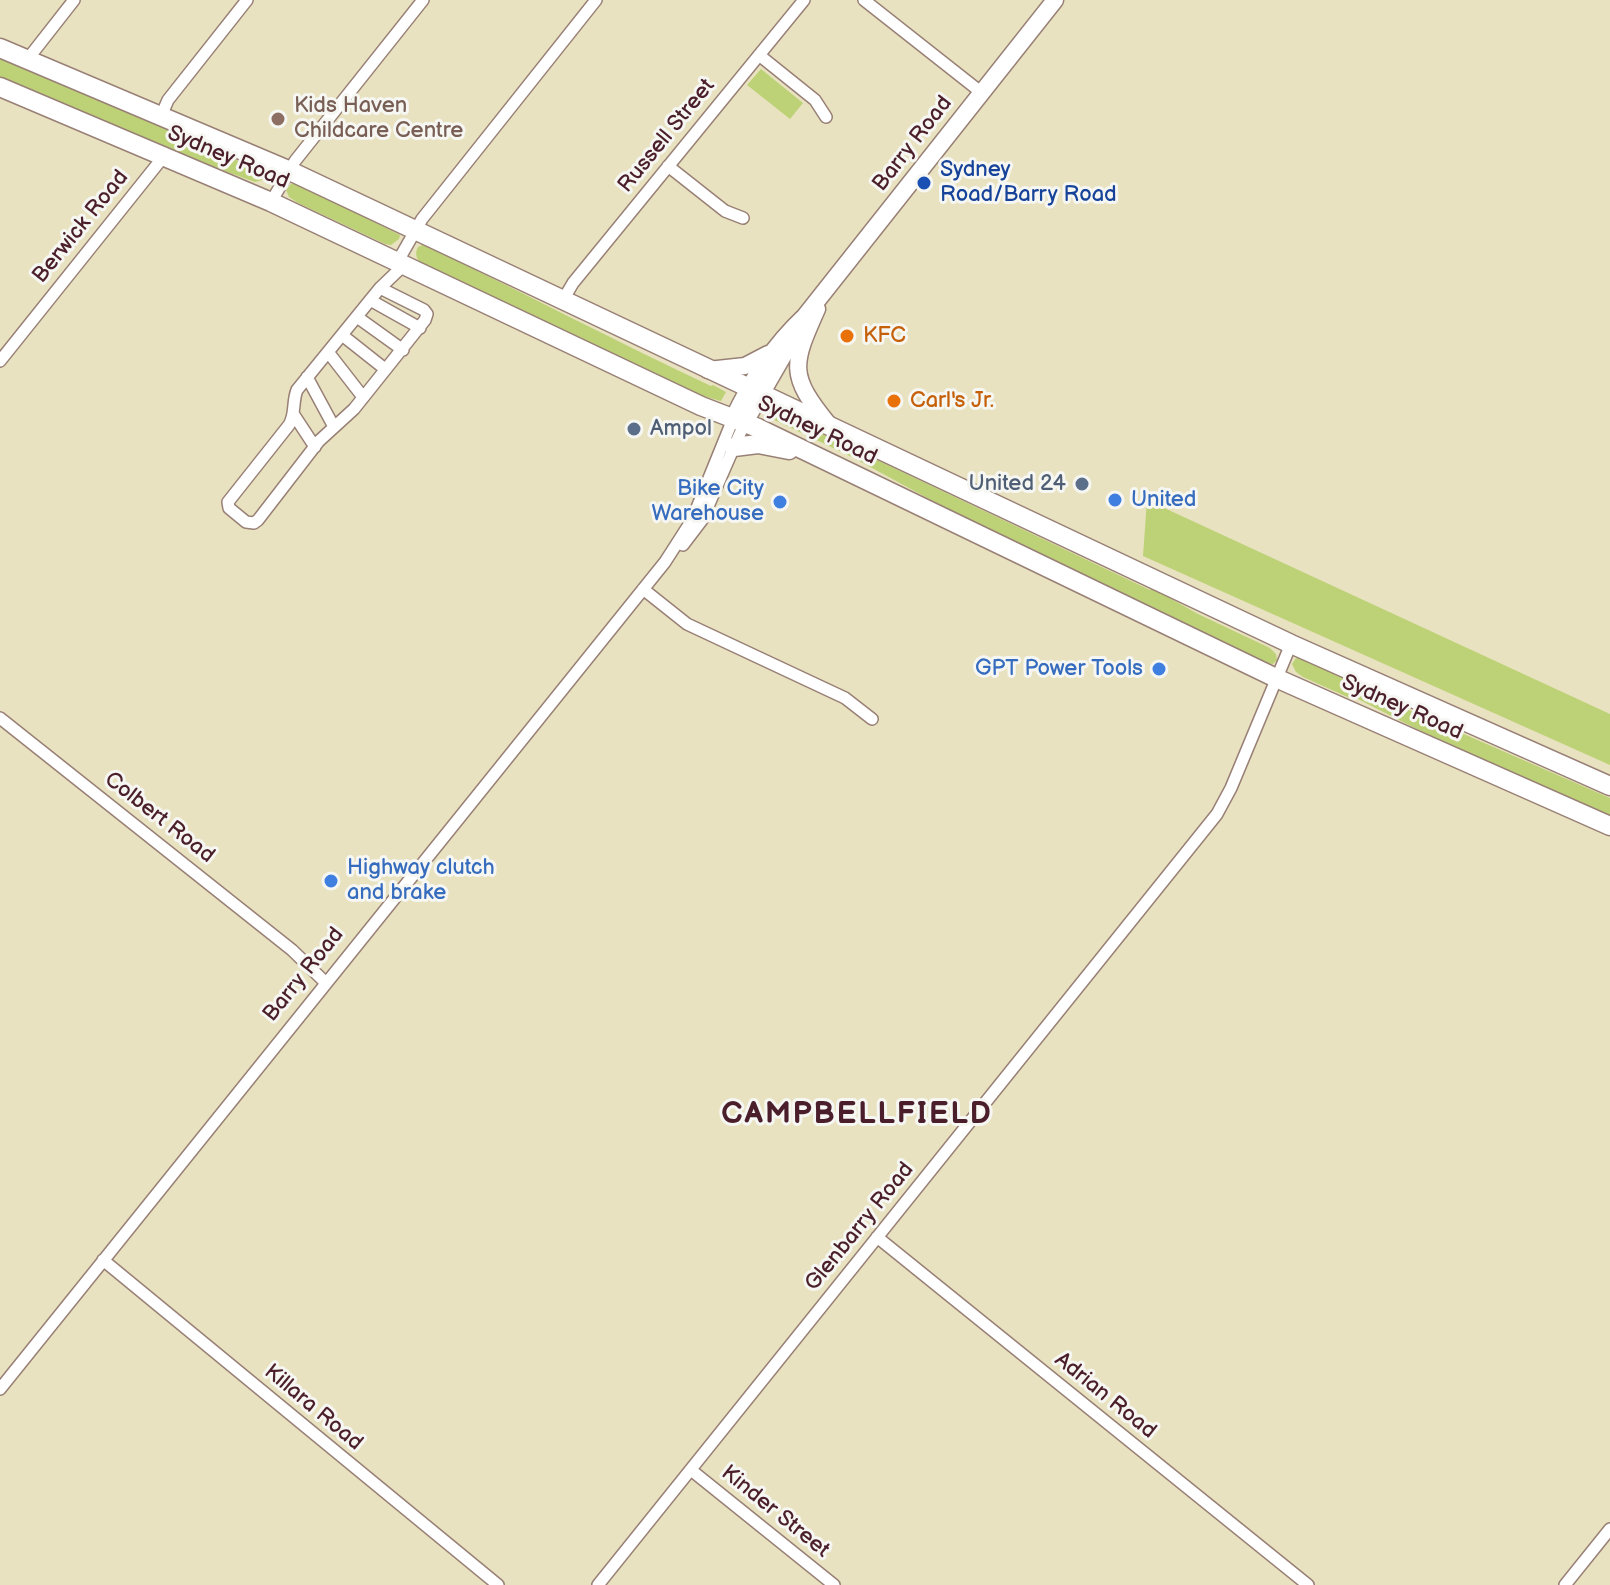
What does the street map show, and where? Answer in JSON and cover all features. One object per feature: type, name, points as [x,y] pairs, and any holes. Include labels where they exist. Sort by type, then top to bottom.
[{"type":"highway","name":"Sydney Road","points":[[0,48],[288,170],[1291,644],[1610,786]]},
{"type":"highway","name":"Sydney Road","points":[[0,87],[271,202],[701,406],[812,454],[1276,678],[1610,826]]},
{"type":"highway","points":[[734,447],[758,444],[812,454]]},
{"type":"main road","name":"Barry Road","points":[[739,420],[770,353],[826,290],[1055,0]]},
{"type":"main road","points":[[826,290],[800,347],[796,367],[803,388],[831,427]]},
{"type":"main road","name":"Barry Road","points":[[754,391],[805,316]]},
{"type":"main road","points":[[708,370],[745,366],[770,353]]},
{"type":"street","points":[[27,60],[74,0]]},
{"type":"street","points":[[161,116],[168,100],[247,0]]},
{"type":"street","points":[[271,202],[288,170],[423,0]]},
{"type":"street","points":[[315,447],[298,425],[294,415],[294,397],[401,263],[415,229],[596,0]]},
{"type":"street","name":"Russell Street","points":[[563,300],[573,283],[804,0]]},
{"type":"street","points":[[864,0],[982,93]]},
{"type":"street","points":[[759,55],[815,100],[826,117]]},
{"type":"street","name":"Berwick Road","points":[[0,361],[164,156]]},
{"type":"street","points":[[668,166],[725,211],[743,218]]},
{"type":"street","points":[[294,415],[285,431],[228,502],[229,508],[249,523],[257,522],[315,447],[349,415],[427,317],[426,312],[380,288]]},
{"type":"street","points":[[370,300],[420,328]]},
{"type":"street","points":[[357,317],[403,350]]},
{"type":"street","points":[[342,335],[385,369]]},
{"type":"street","points":[[328,352],[363,397]]},
{"type":"street","points":[[307,377],[334,427]]},
{"type":"street","name":"Barry Road","points":[[0,1389],[643,589],[702,520],[734,447],[739,420]]},
{"type":"street","name":"Barry Road","points":[[665,562],[692,520],[739,420]]},
{"type":"street","points":[[643,589],[687,624],[845,698],[872,719]]},
{"type":"street","name":"Glenbarry Road","points":[[598,1585],[1217,814],[1231,788],[1291,644]]},
{"type":"street","name":"Colbert Road","points":[[0,718],[329,979]]},
{"type":"street","name":"Adrian Road","points":[[877,1237],[1308,1585]]},
{"type":"street","name":"Killara Road","points":[[103,1260],[498,1585]]},
{"type":"street","name":"Kinder Street","points":[[691,1470],[834,1585]]},
{"type":"street","points":[[1565,1585],[1610,1529]]},
{"type":"green space","points":[[0,56],[148,119],[262,172],[266,179],[255,182],[227,172],[0,79]]},
{"type":"green space","points":[[761,69],[803,103],[790,119],[747,85]]},
{"type":"green space","points":[[297,183],[400,235],[399,239],[391,245],[385,244],[298,203],[289,197],[286,190]]},
{"type":"green space","points":[[426,243],[430,248],[726,392],[721,401],[703,396],[423,264],[416,252]]},
{"type":"green space","points":[[771,409],[874,455],[873,458],[1150,590],[1152,588],[1270,648],[1277,660],[1273,664],[1264,663],[986,530],[852,457],[766,416]]},
{"type":"green space","points":[[1147,500],[1610,714],[1610,765],[1143,556]]},
{"type":"green space","points":[[1296,658],[1305,659],[1410,707],[1409,710],[1610,798],[1610,816],[1442,742],[1356,698],[1354,700],[1303,677],[1292,664]]},
{"type":"place","name":"Kids Haven Childcare Centre","points":[[278,119]]},
{"type":"place","name":"Sydney Road/Barry Road","points":[[924,183]]},
{"type":"place","name":"KFC","points":[[847,336]]},
{"type":"place","name":"Carl's Jr.","points":[[894,401]]},
{"type":"place","name":"Ampol","points":[[634,429]]},
{"type":"place","name":"United 24","points":[[1082,484]]},
{"type":"place","name":"United","points":[[1115,500]]},
{"type":"place","name":"Bike City Warehouse","points":[[780,502]]},
{"type":"place","name":"GPT Power Tools","points":[[1159,669]]},
{"type":"place","name":"Highway clutch and brake","points":[[331,881]]},
{"type":"district","name":"CAMPBELLFIELD","points":[[857,1115]]}]
